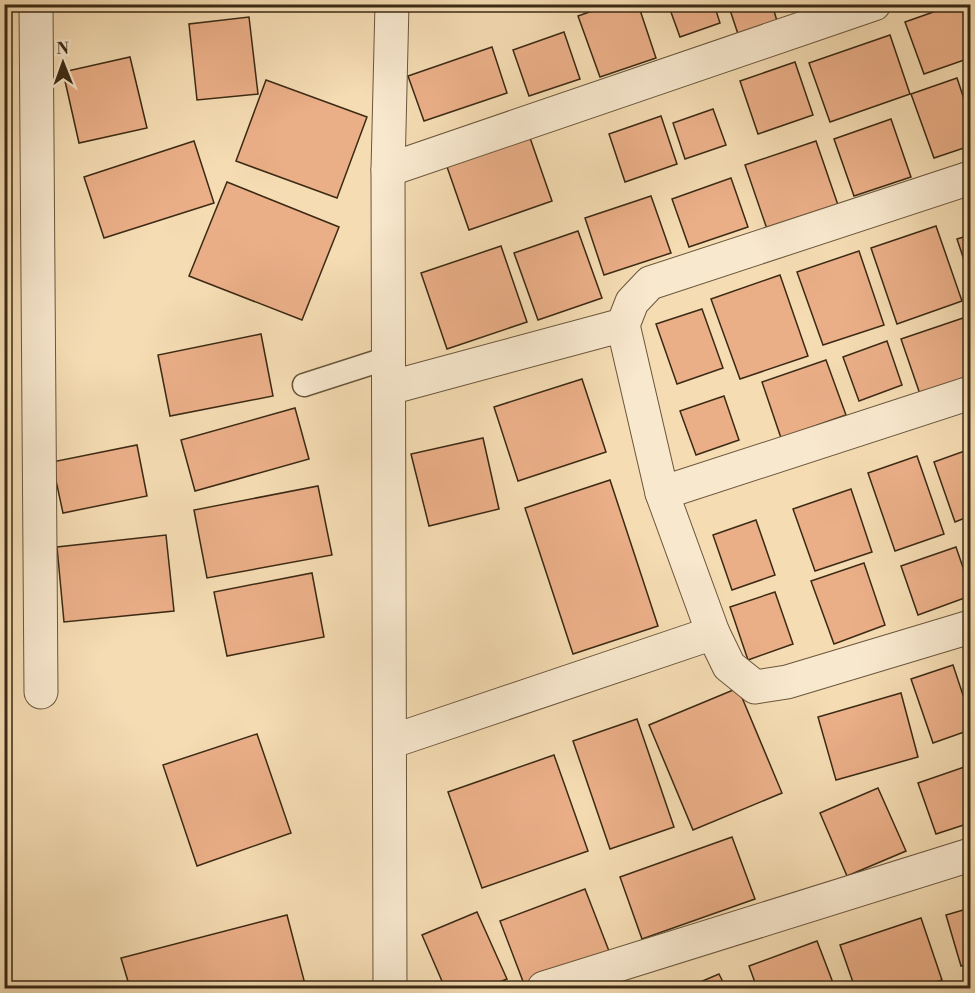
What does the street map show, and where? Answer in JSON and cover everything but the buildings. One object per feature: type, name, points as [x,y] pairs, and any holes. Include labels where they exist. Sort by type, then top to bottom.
[{"type":"street","points":[[36,4],[41,692]]},
{"type":"street","points":[[390,988],[388,170],[392,4]]},
{"type":"street","points":[[388,170],[874,4]]},
{"type":"street","points":[[970,178],[650,283],[632,302],[622,325],[662,493],[714,633],[729,666],[755,687],[787,682],[970,627]]},
{"type":"street","points":[[388,373],[622,325]]},
{"type":"street","points":[[662,493],[970,393]]},
{"type":"street","points":[[390,742],[714,633]]},
{"type":"street","points":[[544,988],[970,855]]},
{"type":"lane","points":[[304,385],[388,373]]}]
